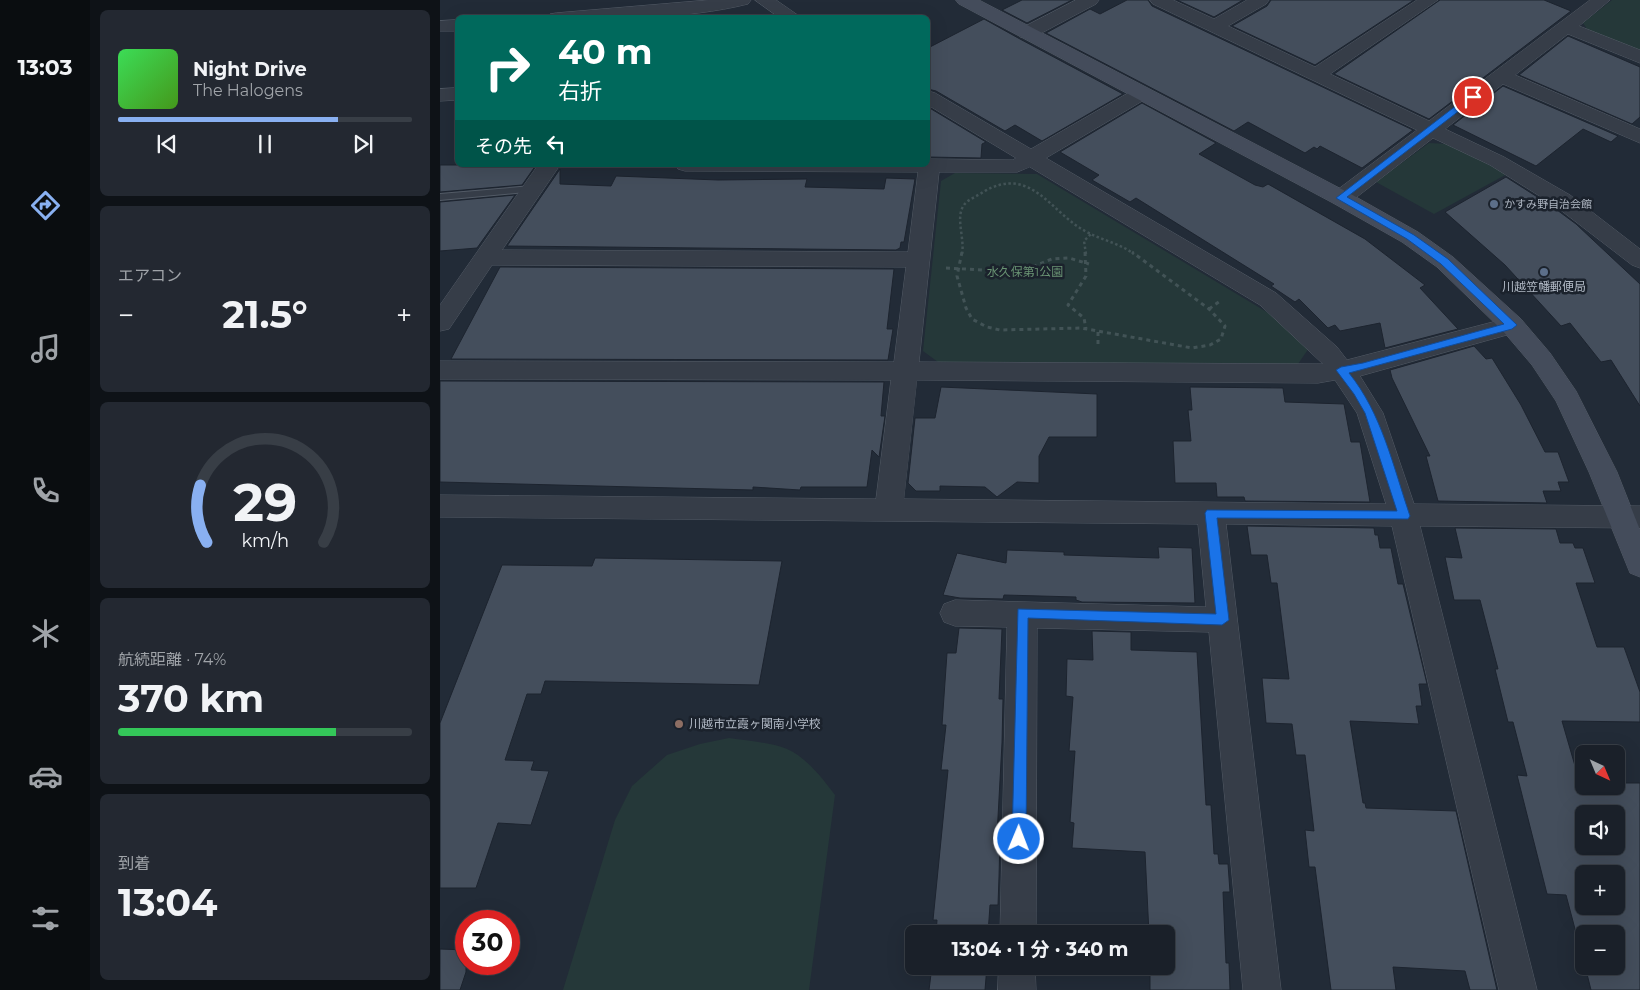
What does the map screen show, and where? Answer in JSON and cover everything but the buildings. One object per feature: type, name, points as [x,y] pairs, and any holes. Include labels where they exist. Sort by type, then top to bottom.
[{"type":"street","points":[[620,15],[726,4],[742,0]]},
{"type":"street","points":[[764,0],[788,15]]},
{"type":"street","points":[[965,0],[1340,198],[1410,237],[1445,262],[1512,325],[1541,360],[1566,398],[1630,516],[1640,565]]},
{"type":"street","points":[[1027,33],[1090,0]]},
{"type":"street","points":[[1159,0],[1497,161],[1562,200],[1640,260]]},
{"type":"street","points":[[1215,26],[1260,0]]},
{"type":"street","points":[[1317,74],[1429,0]]},
{"type":"street","points":[[1340,198],[1601,0]]},
{"type":"street","points":[[440,26],[455,25]]},
{"type":"street","points":[[1566,27],[1640,57]]},
{"type":"street","points":[[1502,76],[1640,137]]},
{"type":"street","points":[[930,166],[1017,166],[1142,93]]},
{"type":"street","points":[[440,95],[455,94]]},
{"type":"street","points":[[930,99],[1268,299],[1318,341],[1358,392],[1370,413],[1404,516],[1518,990]]},
{"type":"street","points":[[440,323],[548,167]]},
{"type":"street","points":[[889,510],[903,372],[929,167]]},
{"type":"street","points":[[487,257],[918,264]]},
{"type":"street","points":[[440,370],[1129,371],[1318,374],[1363,367],[1512,325]]},
{"type":"street","points":[[440,506],[1404,516],[1630,516]]},
{"type":"street","points":[[1211,513],[1262,990]]},
{"type":"street","points":[[955,613],[1022,613],[1222,620]]},
{"type":"street","points":[[1018,925],[1022,613]]},
{"type":"street","points":[[1017,975],[1017,990]]},
{"type":"lane","points":[[440,196],[532,189]]},
{"type":"path","points":[[1023,184],[1048,198],[1073,223],[1090,234],[1126,248],[1210,309],[1225,326],[1222,339],[1210,345],[1192,348],[1086,329],[1000,330],[987,327],[972,319],[966,308],[958,276],[960,269],[963,248],[961,211],[966,202],[992,187],[1023,184]]},
{"type":"path","points":[[1086,329],[1084,318],[1068,305],[1070,298],[1078,292],[1084,283],[1089,264],[1084,241],[1090,234]]},
{"type":"path","points":[[918,264],[960,269],[1018,272],[1052,259],[1069,258],[1089,264]]},
{"type":"green space","points":[[1612,0],[1640,0],[1640,53],[1589,32],[1583,23]]},
{"type":"green space","points":[[1429,143],[1448,144],[1507,174],[1434,214],[1376,182]]},
{"type":"green space","name":"水久保第1公園","points":[[955,173],[1037,174],[1270,314],[1309,348],[1298,364],[938,362],[923,351],[941,181]]},
{"type":"green space","points":[[729,738],[787,749],[801,757],[814,769],[835,795],[809,990],[563,990],[615,820],[632,786],[667,755],[700,744]]},
{"type":"place","name":"かすみ野自治会館","points":[[1494,204]]},
{"type":"place","name":"川越笠幡郵便局","points":[[1544,272]]},
{"type":"place","name":"川越市立霞ヶ関南小学校","points":[[679,724]]},
{"type":"route","points":[[1019,839],[1022,613],[1222,620],[1211,513],[1404,516],[1370,413],[1358,392],[1341,370],[1363,367],[1512,325],[1445,262],[1410,237],[1340,198],[1473,97]]}]
